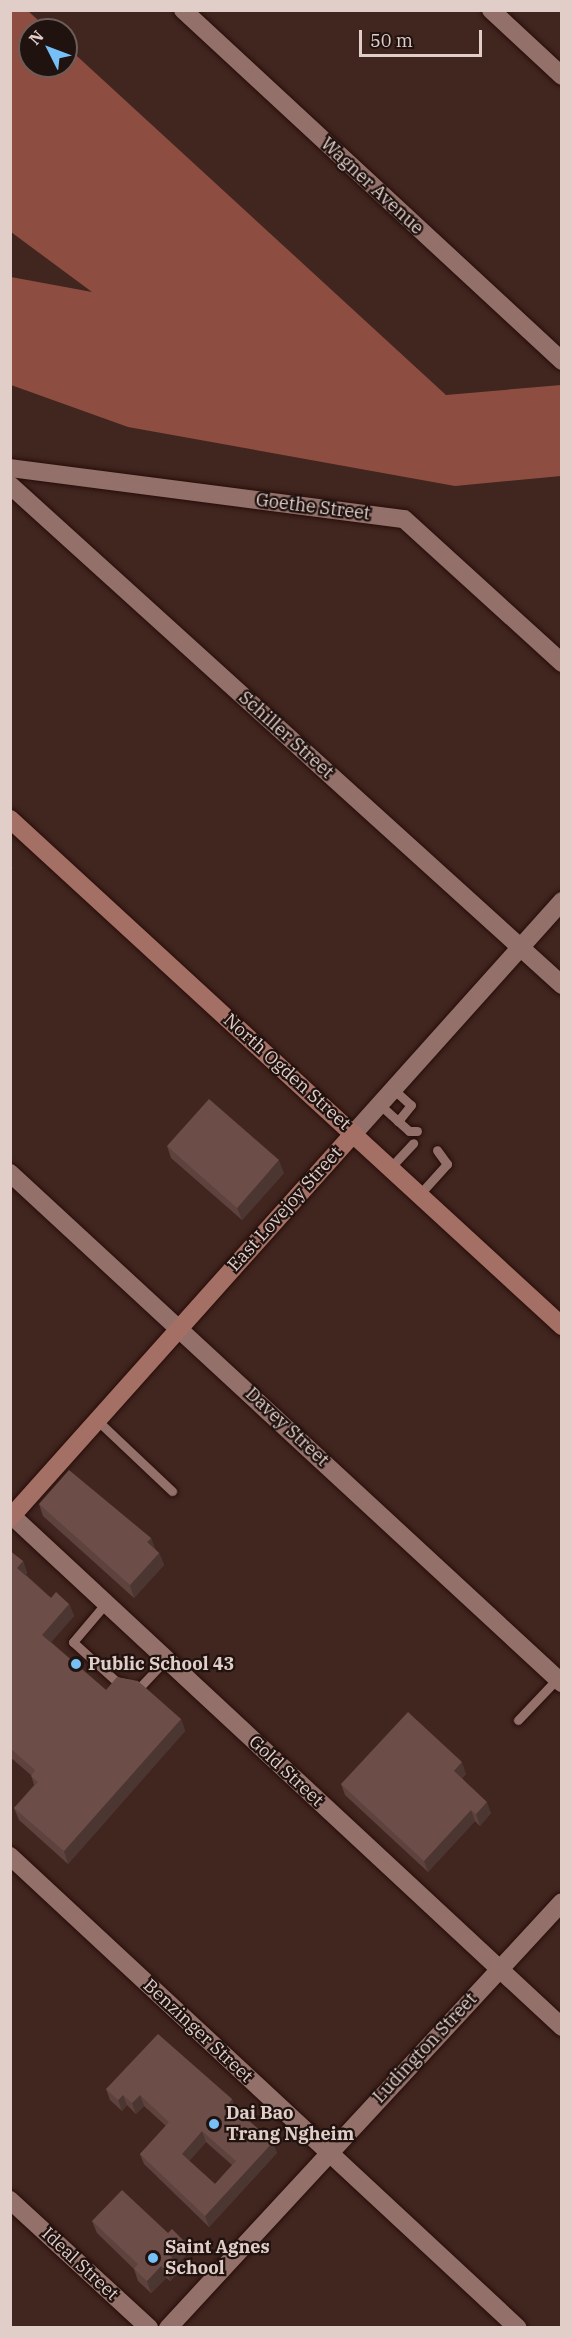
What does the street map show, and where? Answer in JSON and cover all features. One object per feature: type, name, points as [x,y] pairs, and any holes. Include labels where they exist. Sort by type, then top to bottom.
[{"type":"street","name":"Wagner Avenue","points":[[183,10],[561,361]]},
{"type":"street","points":[[491,10],[561,76]]},
{"type":"street","name":"Goethe Street","points":[[10,468],[404,519],[561,663]]},
{"type":"street","name":"Schiller Street","points":[[10,485],[561,985]]},
{"type":"street","name":"North Ogden Street","points":[[10,819],[354,1133],[561,1326]]},
{"type":"street","name":"East Lovejoy Street","points":[[11,1516],[561,901]]},
{"type":"street","name":"Davey Street","points":[[10,1173],[180,1327],[559,1681]]},
{"type":"street","name":"Gold Street","points":[[11,1516],[561,2027]]},
{"type":"street","name":"Benzinger Street","points":[[10,1856],[518,2328]]},
{"type":"street","name":"Ludington Street","points":[[168,2328],[561,1902]]},
{"type":"street","name":"Ideal Street","points":[[10,2200],[149,2328]]},
{"type":"lane","points":[[393,1089],[411,1105],[398,1120]]},
{"type":"lane","points":[[379,1104],[413,1136],[390,1168]]},
{"type":"lane","points":[[419,1195],[447,1164],[436,1155]]},
{"type":"lane","points":[[98,1421],[172,1491]]},
{"type":"lane","points":[[106,1603],[73,1642],[116,1681],[140,1687],[166,1659]]},
{"type":"lane","points":[[518,1720],[559,1681]]},
{"type":"shaded area","points":[[11,10],[28,11],[36,18],[18,18],[18,78],[78,78],[78,57],[446,395],[561,385],[561,476],[455,486],[128,427],[11,385],[11,277],[92,292],[11,232]]},
{"type":"building","points":[[209,1099],[279,1160],[237,1208],[167,1146]]},
{"type":"building","points":[[69,1470],[151,1538],[147,1542],[159,1553],[130,1585],[39,1504]]},
{"type":"building","points":[[10,1551],[23,1561],[17,1568],[51,1598],[56,1592],[69,1604],[42,1635],[106,1690],[117,1677],[138,1681],[181,1719],[64,1851],[14,1808],[38,1782],[31,1776],[35,1770],[10,1748]]},
{"type":"building","points":[[408,1712],[462,1762],[454,1771],[487,1802],[476,1814],[471,1810],[424,1861],[341,1784]]},
{"type":"building","points":[[158,2034],[232,2099],[229,2103],[273,2142],[205,2216],[140,2154],[169,2122],[140,2095],[132,2103],[123,2095],[118,2100],[106,2089]],"holes":[[[202,2131],[236,2161],[215,2184],[182,2154]]]},
{"type":"building","points":[[122,2190],[168,2233],[172,2229],[184,2241],[170,2255],[174,2260],[166,2269],[161,2266],[147,2281],[134,2269],[138,2264],[92,2221]]},
{"type":"place","name":"Public School 43","points":[[76,1664]]},
{"type":"place","name":"Dai Bao Trang Ngheim","points":[[214,2124]]},
{"type":"place","name":"Saint Agnes School","points":[[153,2258]]}]
